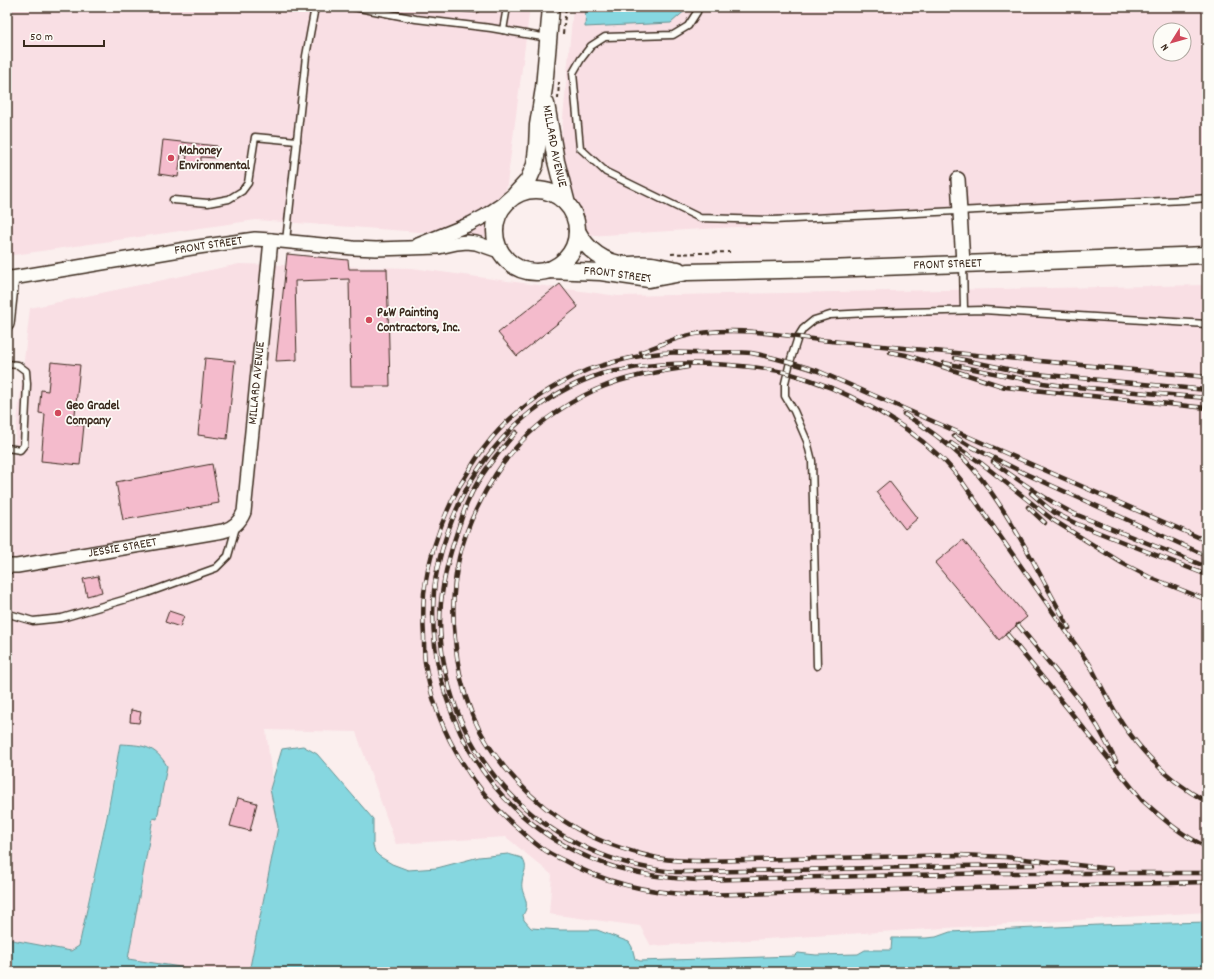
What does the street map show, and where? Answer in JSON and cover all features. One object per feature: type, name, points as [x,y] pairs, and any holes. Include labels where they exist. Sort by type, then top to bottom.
[{"type":"street","name":"MILLARD AVENUE","points":[[511,198],[528,181],[535,165],[538,148],[538,125],[544,88],[551,7]]},
{"type":"street","name":"MILLARD AVENUE","points":[[544,88],[556,161],[567,204]]},
{"type":"street","points":[[958,179],[964,263]]},
{"type":"street","points":[[529,190],[543,190],[556,195],[567,204],[574,216],[577,231],[576,241],[570,254],[560,264],[547,270],[534,272],[521,270],[510,263],[500,251],[495,238],[495,224],[500,211],[511,198],[529,190]]},
{"type":"street","name":"FRONT STREET","points":[[411,248],[470,224],[511,198]]},
{"type":"street","name":"FRONT STREET","points":[[577,231],[592,252],[612,262],[626,265],[650,265],[688,272]]},
{"type":"street","name":"FRONT STREET","points":[[9,278],[255,239],[376,249],[439,247],[468,242],[476,243],[500,251]]},
{"type":"street","name":"MILLARD AVENUE","points":[[237,524],[244,512],[272,240]]},
{"type":"street","name":"FRONT STREET","points":[[547,270],[601,272],[649,279],[688,272],[1207,255]]},
{"type":"street","points":[[7,324],[9,278]]},
{"type":"street","name":"JESSIE STREET","points":[[7,566],[16,566],[229,529],[237,524]]},
{"type":"lane","points":[[286,241],[306,56],[315,7]]},
{"type":"lane","points":[[354,7],[416,19],[503,30],[548,38]]},
{"type":"lane","points":[[503,30],[507,7]]},
{"type":"lane","points":[[698,7],[697,12],[688,26],[674,35],[605,37],[591,46],[573,73],[580,148],[606,172],[700,218],[773,220],[960,212],[1207,198]]},
{"type":"lane","points":[[173,200],[208,203],[229,199],[242,191],[248,183],[255,137],[297,141]]},
{"type":"lane","points":[[964,263],[964,310]]},
{"type":"lane","points":[[816,666],[812,461],[807,441],[786,396],[785,389],[790,362],[798,337],[803,329],[814,320],[830,315],[868,312],[964,310],[1207,324]]},
{"type":"lane","points":[[7,364],[18,365],[26,371],[27,384],[24,445],[20,450],[7,448]]},
{"type":"lane","points":[[7,612],[9,614],[33,621],[62,618],[147,593],[216,568],[228,556],[237,524]]},
{"type":"shaded area","points":[[7,7],[530,7],[500,238],[256,220],[7,256]]},
{"type":"shaded area","points":[[573,7],[1207,7],[1207,198],[572,237],[557,185]]},
{"type":"shaded area","points":[[239,264],[412,268],[618,296],[1207,285],[1207,912],[651,946],[640,926],[549,914],[552,875],[506,837],[396,844],[356,732],[266,730],[278,827],[249,972],[213,972],[128,959],[153,818],[157,819],[120,744],[79,946],[72,951],[7,939],[7,510],[30,308]]},
{"type":"water","points":[[586,7],[688,8],[671,23],[585,27]]},
{"type":"water","points":[[120,744],[141,746],[152,750],[158,754],[167,766],[157,819],[153,818],[128,959],[213,972],[7,972],[7,939],[71,951],[79,946],[107,817]]},
{"type":"water","points":[[303,746],[317,754],[373,819],[373,845],[375,852],[379,856],[392,864],[408,870],[437,868],[479,857],[508,854],[522,858],[525,868],[522,887],[526,902],[523,915],[524,920],[531,928],[597,930],[629,942],[635,959],[640,961],[795,956],[798,953],[816,955],[858,954],[865,950],[891,950],[892,938],[936,937],[950,932],[1099,925],[1207,922],[1207,972],[249,972],[278,827],[270,789],[282,749]]},
{"type":"building","points":[[457,7],[478,7],[478,13],[456,11]]},
{"type":"building","name":"Mahoney Environmental","points":[[163,140],[217,146],[216,158],[201,157],[201,164],[186,162],[187,155],[181,154],[178,177],[159,174]]},
{"type":"building","name":"P&W Painting Contractors, Inc.","points":[[287,254],[348,260],[349,269],[387,269],[390,386],[351,386],[349,279],[295,281],[297,360],[276,361]]},
{"type":"building","points":[[560,284],[578,307],[517,356],[498,333]]},
{"type":"building","points":[[205,358],[235,361],[227,439],[198,435]]},
{"type":"building","name":"Geo Gradel Company","points":[[51,362],[80,365],[74,424],[84,425],[80,465],[41,461],[45,414],[39,413],[41,390],[48,391]]},
{"type":"building","points":[[212,464],[219,503],[123,520],[116,482]]},
{"type":"building","points":[[889,481],[918,518],[905,529],[876,492]]},
{"type":"building","points":[[963,540],[1027,617],[999,640],[935,563]]},
{"type":"building","points":[[98,576],[102,592],[87,596],[83,579]]},
{"type":"building","points":[[169,611],[184,616],[180,627],[165,622]]},
{"type":"building","points":[[131,710],[141,712],[139,723],[130,722]]},
{"type":"building","points":[[238,798],[257,803],[250,831],[230,826]]},
{"type":"railway","points":[[641,352],[682,337],[699,333],[734,331],[1207,377]]},
{"type":"railway","points":[[890,352],[906,355],[1005,387],[1207,408]]},
{"type":"railway","points":[[1207,541],[818,371],[751,353],[662,353],[618,361],[590,369],[571,378],[557,385],[530,403],[517,413],[494,436],[460,485],[447,510],[429,565],[424,593],[423,615],[425,659],[429,685],[436,708],[445,729],[467,771],[496,808],[531,840],[551,854],[596,876],[629,886],[663,892],[697,895],[1207,882]]},
{"type":"railway","points":[[955,358],[1026,373],[1207,390]]},
{"type":"railway","points":[[944,363],[1064,386],[1207,398]]},
{"type":"railway","points":[[1091,667],[961,480],[941,458],[906,429],[888,417],[850,396],[810,380],[768,369],[703,364],[649,366],[601,374],[580,382],[542,404],[525,417],[494,448],[469,484],[446,536],[438,564],[434,591],[434,633],[440,674],[452,714],[470,751],[493,785],[521,814],[554,839],[592,859],[605,864],[643,874],[697,880],[999,873],[1207,873]]},
{"type":"railway","points":[[688,367],[646,374],[615,382],[587,394],[558,411],[545,420],[521,442],[492,480],[477,508],[464,539],[454,588],[456,648],[468,705],[480,731],[502,764],[530,794],[561,819],[577,829],[614,846],[659,858],[703,861],[959,855],[1006,857],[1112,869]]},
{"type":"railway","points":[[904,414],[951,447],[965,460],[983,481],[999,503],[1020,538],[1069,628]]},
{"type":"railway","points":[[516,432],[483,473],[472,491],[465,507],[454,540],[444,583],[440,612],[441,642],[449,687],[465,729],[487,767],[516,799],[549,827],[587,849],[630,864],[675,872],[1034,865]]},
{"type":"railway","points":[[954,436],[970,446],[1024,473],[1207,556]]},
{"type":"railway","points":[[951,443],[981,463],[1053,520],[1122,563],[1149,577],[1207,600]]},
{"type":"railway","points":[[993,462],[1064,509],[1207,567]]},
{"type":"railway","points":[[1031,493],[1055,513],[1077,524],[1207,575]]},
{"type":"railway","points":[[1028,507],[1045,523]]},
{"type":"railway","points":[[1018,625],[1083,704],[1098,727],[1116,761]]},
{"type":"railway","points":[[1007,634],[1142,800],[1189,838],[1207,847]]},
{"type":"railway","points":[[1089,663],[1118,717],[1146,754],[1175,781],[1207,802]]},
{"type":"place","name":"Mahoney Environmental","points":[[171,158]]},
{"type":"place","name":"P&W Painting Contractors, Inc.","points":[[369,320]]},
{"type":"place","name":"Geo Gradel Company","points":[[58,413]]}]
